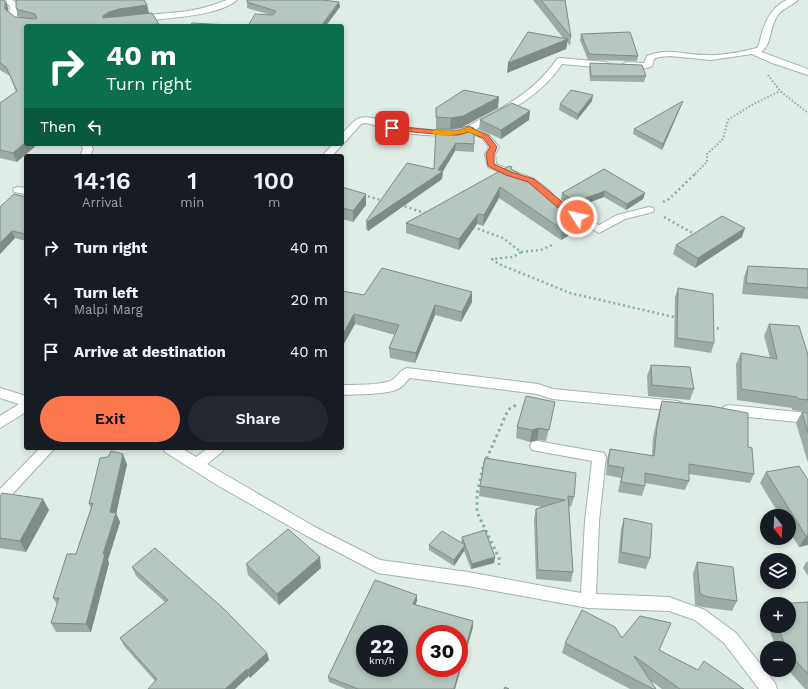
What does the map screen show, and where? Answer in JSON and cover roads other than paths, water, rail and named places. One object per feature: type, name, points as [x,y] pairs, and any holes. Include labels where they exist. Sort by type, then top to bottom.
[{"type":"street","points":[[7,0],[14,5],[13,17],[18,22],[26,24]]},
{"type":"street","points":[[119,24],[204,10],[233,0]]},
{"type":"street","points":[[344,138],[358,122],[363,120],[368,120],[392,128],[458,133],[469,129],[516,104],[549,77],[560,61],[582,64],[648,66],[650,58],[655,55],[670,53],[706,58],[754,52],[763,48],[766,27],[779,7],[794,0]]},
{"type":"street","points":[[754,52],[763,57],[808,72]]},
{"type":"street","points":[[469,129],[485,136],[494,147],[490,154],[491,165],[531,181],[557,202],[599,230],[621,217],[649,210]]},
{"type":"street","points":[[329,154],[336,146]]},
{"type":"street","points":[[344,390],[370,389],[395,385],[407,373],[538,389],[552,394],[692,407]]},
{"type":"street","points":[[0,393],[24,400]]},
{"type":"street","points":[[0,423],[24,407]]},
{"type":"street","points":[[715,409],[808,418]]},
{"type":"street","points":[[537,446],[599,457],[592,521],[588,601]]},
{"type":"street","points":[[0,498],[46,450]]},
{"type":"street","points":[[173,450],[222,481],[310,531],[378,566],[499,584],[588,601],[669,604],[700,615],[730,638],[769,689]]},
{"type":"street","points":[[196,465],[215,450]]}]
